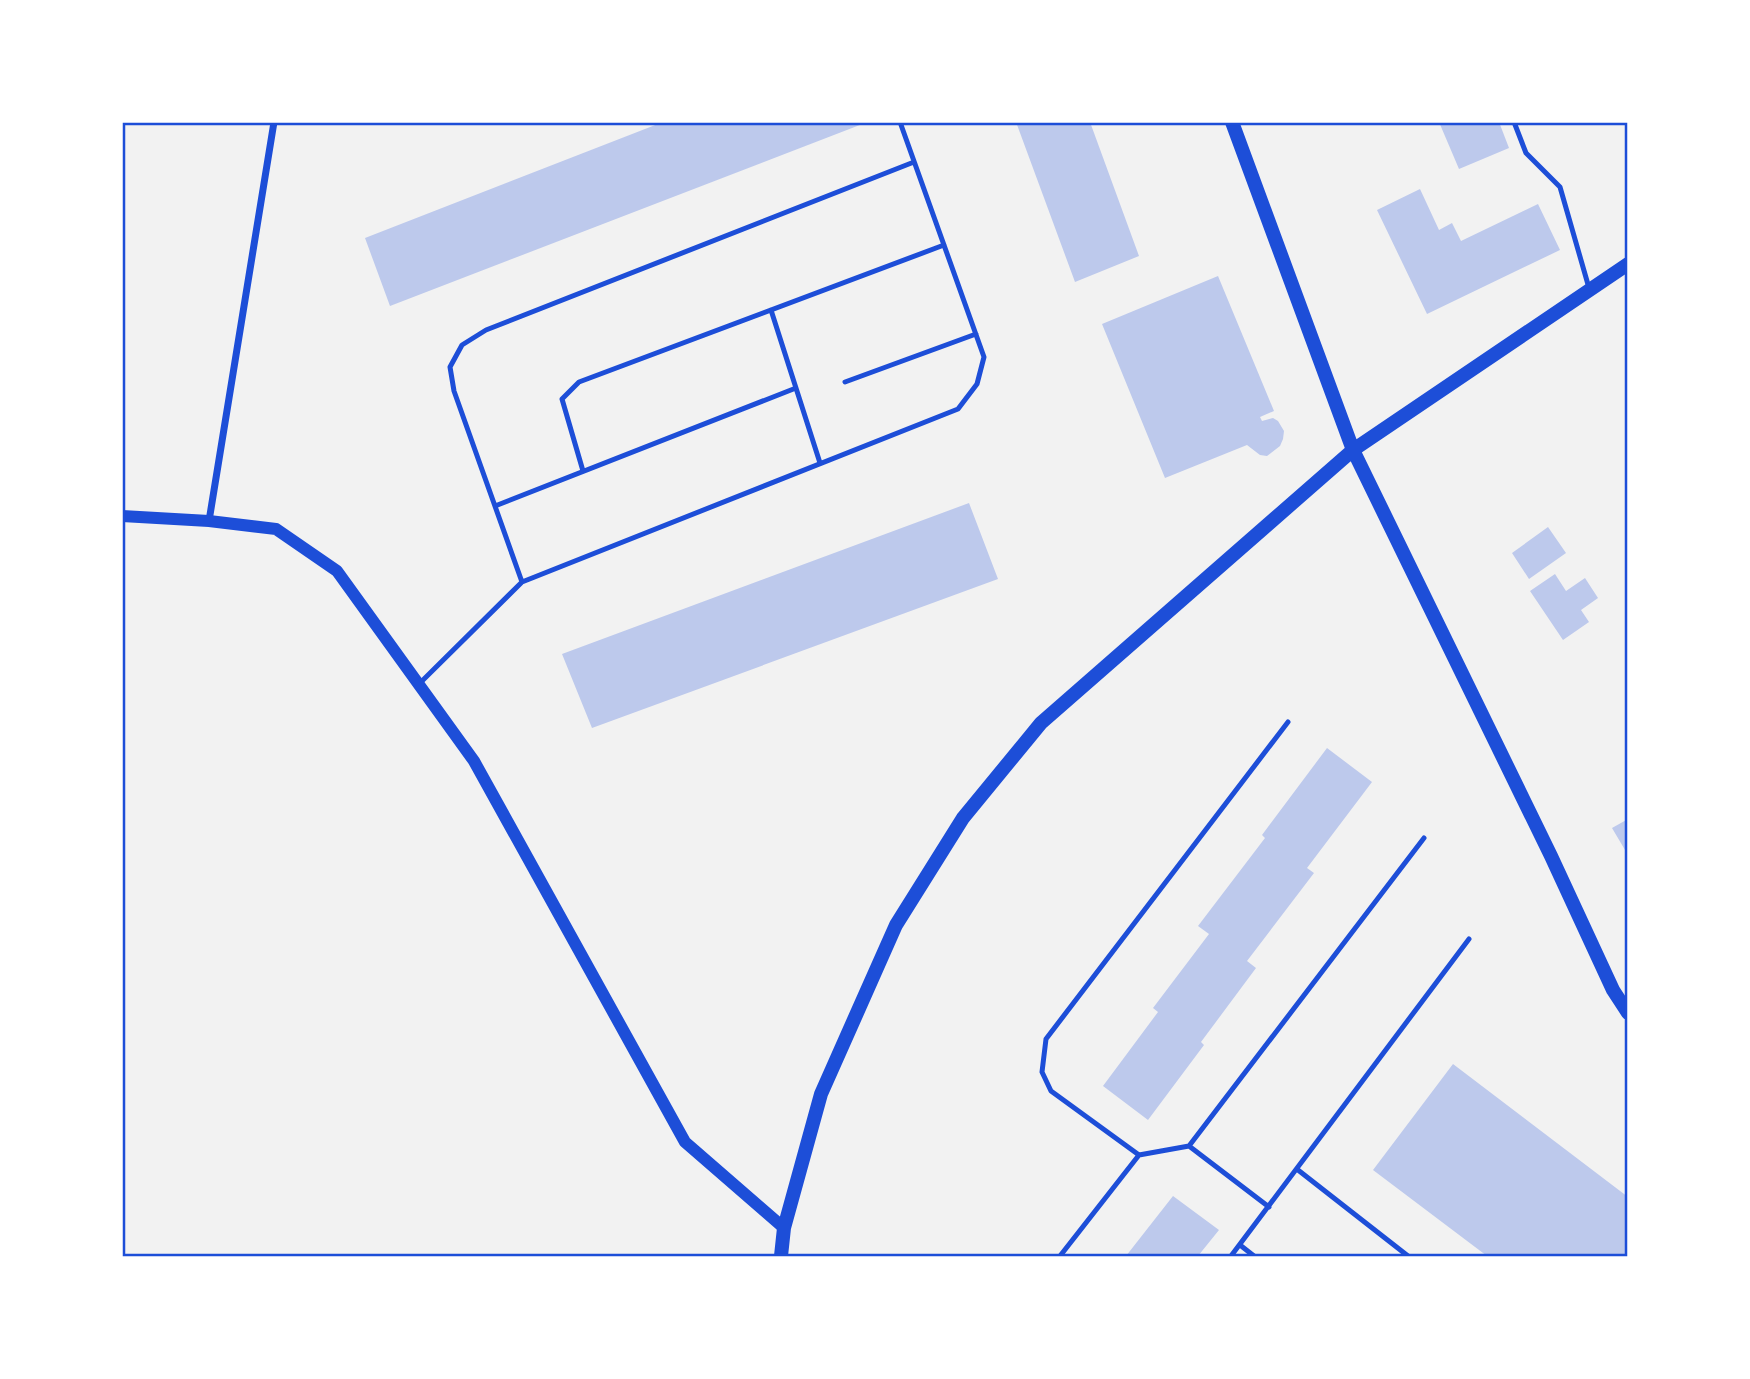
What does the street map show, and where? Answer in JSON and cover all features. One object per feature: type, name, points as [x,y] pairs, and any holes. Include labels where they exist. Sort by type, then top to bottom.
[{"type":"main road","points":[[1232,122],[1353,450],[1613,989],[1628,1013]]},
{"type":"main road","points":[[781,1256],[784,1227],[826,1082],[896,925],[963,818],[1041,723],[1353,450],[1628,264]]},
{"type":"street","points":[[209,521],[274,122]]},
{"type":"street","points":[[122,516],[276,528],[337,571],[474,761],[685,1142],[784,1227]]},
{"type":"lane","points":[[419,684],[522,582],[958,409],[977,384],[984,357],[900,122]]},
{"type":"lane","points":[[1514,122],[1526,153],[1560,187],[1590,290]]},
{"type":"lane","points":[[522,582],[454,391],[450,367],[462,345],[486,330],[914,162]]},
{"type":"lane","points":[[583,471],[562,399],[579,382],[944,246]]},
{"type":"lane","points":[[771,310],[820,463]]},
{"type":"lane","points":[[845,382],[976,334]]},
{"type":"lane","points":[[495,506],[796,388]]},
{"type":"lane","points":[[1139,1154],[1051,1091],[1042,1072],[1046,1039],[1288,722]]},
{"type":"lane","points":[[1060,1256],[1139,1154],[1189,1146],[1424,838]]},
{"type":"lane","points":[[1231,1256],[1469,939]]},
{"type":"lane","points":[[1189,1146],[1269,1207]]},
{"type":"lane","points":[[1298,1170],[1408,1256]]},
{"type":"lane","points":[[1240,1245],[1254,1256]]},
{"type":"building","points":[[663,122],[865,123],[390,306],[365,238]]},
{"type":"building","points":[[1016,122],[1090,122],[1139,256],[1075,282]]},
{"type":"building","points":[[1439,122],[1499,122],[1509,148],[1459,169]]},
{"type":"building","points":[[1420,189],[1439,230],[1452,223],[1461,241],[1538,204],[1560,250],[1427,314],[1377,210]]},
{"type":"building","points":[[1218,276],[1274,411],[1260,417],[1262,421],[1273,418],[1278,421],[1284,431],[1283,439],[1280,446],[1267,456],[1260,455],[1247,445],[1165,478],[1102,324]]},
{"type":"building","points":[[969,503],[998,579],[592,728],[562,654]]},
{"type":"building","points":[[1548,527],[1566,553],[1529,579],[1512,553]]},
{"type":"building","points":[[1555,574],[1566,591],[1585,578],[1598,598],[1581,610],[1589,622],[1563,640],[1530,591]]},
{"type":"building","points":[[1327,748],[1372,782],[1307,868],[1314,873],[1247,961],[1256,968],[1201,1042],[1204,1045],[1148,1120],[1103,1086],[1158,1012],[1153,1008],[1209,934],[1198,926],[1265,838],[1262,835]]},
{"type":"building","points":[[1628,819],[1628,855],[1612,828]]},
{"type":"building","points":[[1453,1064],[1628,1197],[1628,1256],[1487,1256],[1373,1170]]},
{"type":"building","points":[[1173,1196],[1219,1230],[1198,1256],[1126,1256]]}]
